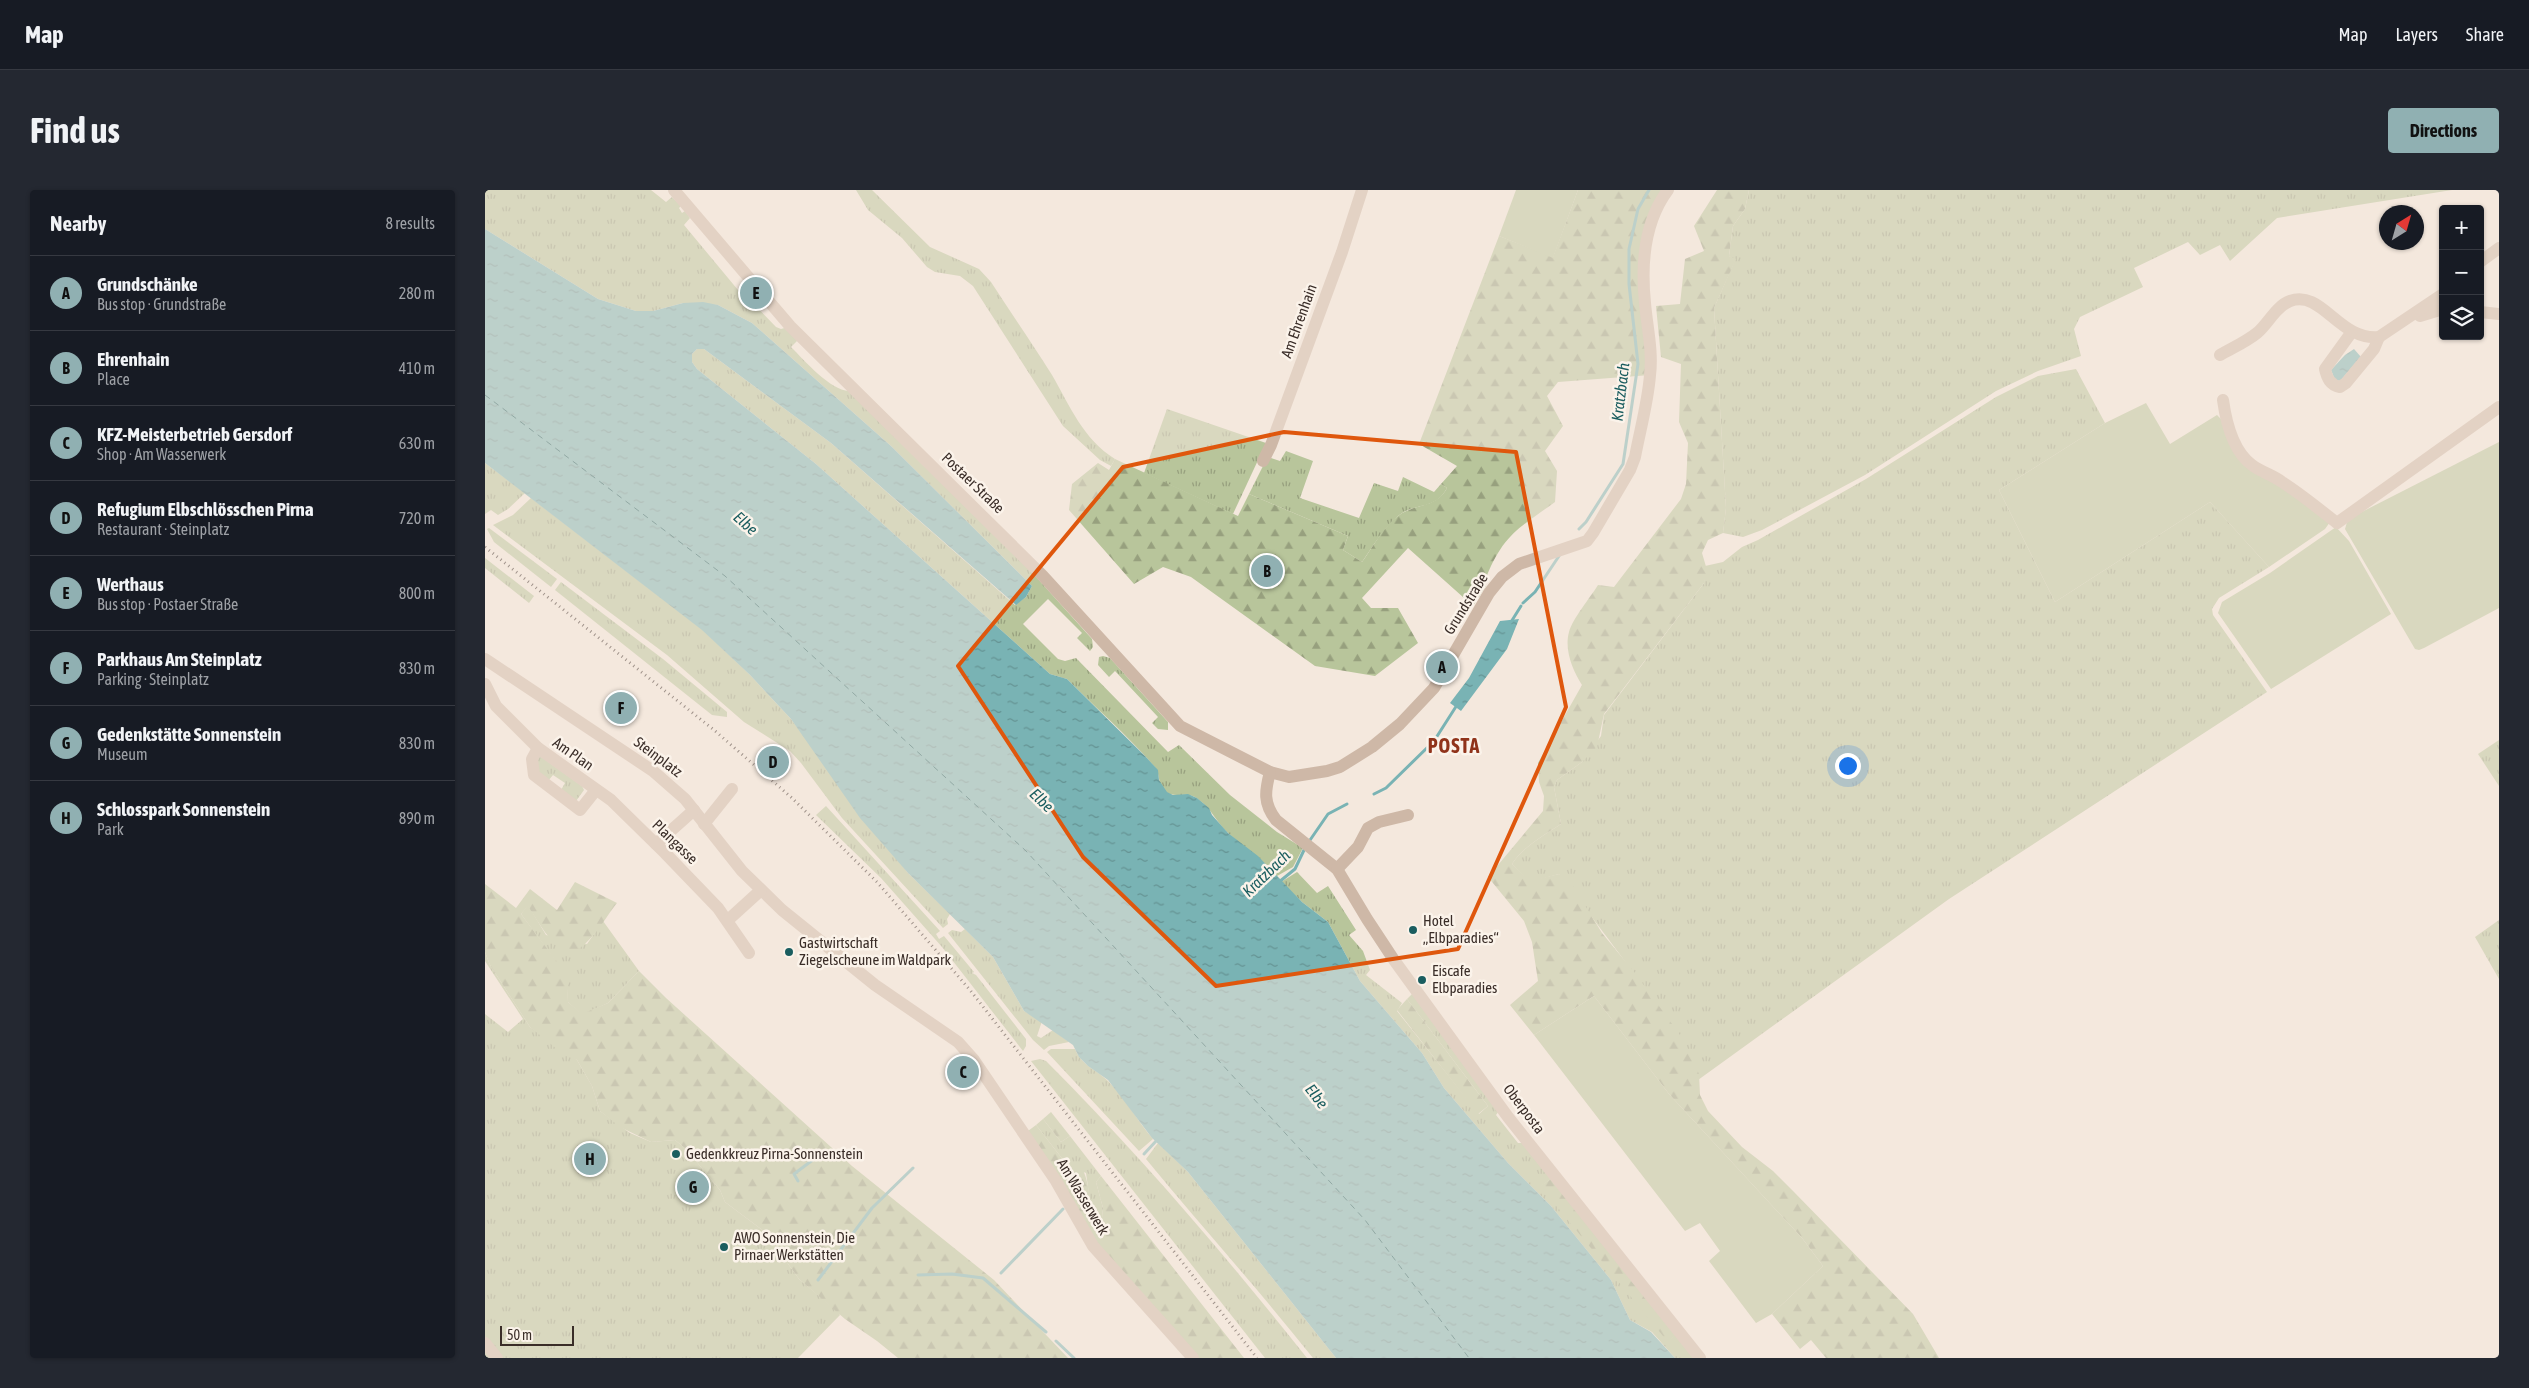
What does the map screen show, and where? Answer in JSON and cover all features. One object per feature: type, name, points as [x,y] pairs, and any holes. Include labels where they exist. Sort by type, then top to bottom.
[{"type":"street","name":"Postaer Straße","points":[[674,190],[790,326],[1043,576],[1180,726],[1270,772],[1289,777],[1327,771]]},
{"type":"street","name":"Am Ehrenhain","points":[[1263,461],[1271,445],[1342,252],[1362,190]]},
{"type":"street","name":"Grundstraße","points":[[1327,771],[1357,758],[1400,724],[1424,700],[1446,670],[1489,593],[1509,570],[1534,557],[1587,541],[1624,481],[1635,457],[1650,375],[1650,347],[1643,279],[1644,258],[1654,213],[1668,190]]},
{"type":"street","points":[[2484,259],[2499,248]]},
{"type":"street","points":[[2351,332],[2325,368],[2328,379],[2340,387],[2346,383],[2373,349],[2379,337],[2442,295]]},
{"type":"street","points":[[2220,356],[2255,335],[2282,306],[2292,300],[2309,301],[2317,305],[2351,332],[2362,338],[2379,337]]},
{"type":"street","points":[[2401,322],[2439,310]]},
{"type":"street","points":[[2484,312],[2499,314]]},
{"type":"street","points":[[2223,400],[2225,416],[2236,447],[2251,465],[2281,481],[2337,523],[2499,407]]},
{"type":"street","name":"Steinplatz","points":[[485,658],[653,771],[694,810],[742,871],[761,890]]},
{"type":"street","name":"Am Plan","points":[[485,684],[496,706],[537,748],[597,790],[580,810],[534,775],[532,759],[537,748]]},
{"type":"street","name":"Oberposta","points":[[1270,772],[1265,791],[1270,812],[1276,820],[1337,868],[1394,960],[1509,1117],[1700,1358]]},
{"type":"street","points":[[704,824],[732,789]]},
{"type":"street","name":"Plangasse","points":[[597,790],[611,800],[656,844],[728,920],[749,953]]},
{"type":"street","points":[[656,844],[694,810]]},
{"type":"street","points":[[1337,868],[1358,848],[1368,828],[1379,822],[1408,814]]},
{"type":"street","points":[[728,920],[761,890]]},
{"type":"street","name":"Am Wasserwerk","points":[[761,890],[796,922],[861,974],[958,1042],[974,1060],[1056,1180],[1093,1246],[1193,1358]]},
{"type":"street","points":[[485,1342],[497,1358]]},
{"type":"highlighted area","points":[[1284,432],[1516,452],[1566,707],[1458,949],[1216,986],[1083,857],[958,666],[1123,467]]},
{"type":"green space","points":[[485,190],[651,190],[666,202],[672,197],[681,206],[679,208],[682,213],[685,211],[690,218],[684,225],[738,290],[748,283],[757,294],[751,301],[776,327],[781,329],[788,327],[799,339],[791,347],[810,367],[826,380],[834,386],[849,391],[1019,558],[1092,639],[1093,647],[1090,651],[1077,638],[1082,633],[1048,599],[1023,624],[1058,659],[1065,661],[1076,658],[1168,752],[1179,745],[1230,795],[1277,832],[1303,848],[1293,867],[1277,876],[1228,833],[1198,799],[1194,796],[1174,795],[1166,792],[1161,786],[1158,772],[1154,766],[1067,679],[1050,674],[816,464],[697,369],[692,362],[692,354],[697,349],[704,349],[831,443],[1015,605],[1026,597],[1032,586],[891,446],[752,323],[718,305],[683,303],[653,311],[636,311],[598,299],[485,229]]},
{"type":"green space","points":[[856,190],[872,190],[930,247],[979,269],[991,282],[1037,351],[1078,421],[1094,442],[1115,459],[1111,466],[1100,460],[1063,426],[973,286],[960,276],[935,272],[927,267],[902,238],[868,210]]},
{"type":"green space","points":[[1516,190],[1578,190],[1553,258],[1499,236]]},
{"type":"green space","points":[[1578,190],[1668,190],[1644,258],[1650,375],[1558,382],[1547,396],[1563,426],[1545,451],[1557,471],[1555,502],[1520,528],[1504,544],[1497,554],[1484,583],[1486,586],[1473,606],[1408,548],[1362,598],[1371,608],[1398,608],[1418,643],[1375,676],[1315,666],[1191,577],[1163,567],[1134,584],[1069,510],[1072,484],[1098,463],[1109,470],[1115,459],[1238,516],[1249,494],[1348,536],[1343,550],[1362,562],[1383,531],[1398,516],[1411,509],[1431,503],[1442,495],[1447,488],[1441,484],[1457,466],[1419,444],[1499,236],[1553,257]]},
{"type":"green space","points":[[1717,190],[1749,190],[1745,209],[1733,226],[1729,256],[1736,259],[1714,308],[1726,508],[1723,533],[1708,540],[1702,553],[1707,570],[1704,583],[1604,714],[1597,747],[1582,762],[1557,780],[1554,787],[1561,824],[1528,847],[1512,864],[1530,881],[1559,874],[1570,881],[1602,933],[1635,973],[1680,1035],[1699,1074],[1700,1095],[1708,1111],[1742,1147],[1773,1171],[1913,1314],[1939,1358],[1826,1358],[1811,1340],[1800,1349],[1772,1314],[1823,1266],[1802,1238],[1669,1094],[1594,996],[1534,1035],[1510,1005],[1538,981],[1532,942],[1524,921],[1488,877],[1543,811],[1544,796],[1539,782],[1538,763],[1582,685],[1575,673],[1569,653],[1568,639],[1571,626],[1598,585],[1614,587],[1681,499],[1686,484],[1688,443],[1679,422],[1681,364],[1661,357],[1656,306],[1680,304],[1685,259],[1704,251],[1694,226]]},
{"type":"green space","points":[[1749,190],[2452,190],[2277,218],[2230,261],[2220,245],[2200,255],[2188,242],[2134,268],[2143,287],[2080,317],[2074,329],[2081,356],[2038,371],[1996,391],[1865,475],[1762,530],[1743,537],[1723,533],[1726,508],[1714,308],[1735,260],[1729,256],[1733,226],[1745,209]]},
{"type":"green space","points":[[2076,369],[2105,423],[1999,490],[2055,602],[2210,502],[2269,567],[2219,598],[2212,609],[2213,615],[2267,692],[1949,899],[1698,1080],[1694,1066],[1681,1042],[1661,1012],[1559,874],[1530,882],[1512,864],[1528,847],[1561,824],[1554,787],[1557,780],[1582,762],[1601,736],[1604,715],[1704,583],[1705,566],[1723,562],[1742,547],[1758,540],[1866,479],[1996,397],[2038,376]]},
{"type":"green space","points":[[2146,403],[2170,444],[2217,415],[2223,421],[2234,447],[2330,522],[2325,529],[2269,567],[2210,502],[2055,602],[1999,490],[2105,423]]},
{"type":"green space","points":[[1167,409],[1266,443],[1233,514],[1144,473]]},
{"type":"green space","points":[[2499,442],[2499,608],[2424,648],[2415,649],[2345,529],[2348,519]]},
{"type":"green space","points":[[1286,451],[1313,461],[1300,498],[1359,518],[1374,483],[1398,491],[1403,477],[1434,492],[1441,484],[1447,488],[1437,500],[1411,509],[1398,516],[1383,532],[1362,562],[1343,550],[1348,536],[1249,494],[1264,464],[1271,458],[1280,461]]},
{"type":"green space","points":[[485,463],[525,493],[508,509],[498,515],[491,510],[485,514]]},
{"type":"green space","points":[[531,498],[703,630],[750,675],[791,719],[908,873],[950,914],[947,919],[948,924],[943,928],[842,818],[790,751],[744,722],[667,655],[493,525],[513,515]]},
{"type":"green space","points":[[2336,527],[2349,541],[2391,614],[2271,689],[2218,613],[2222,602],[2270,573]]},
{"type":"green space","points":[[489,528],[557,579],[551,587],[494,542],[487,529]]},
{"type":"green space","points":[[485,558],[534,596],[529,603],[485,568]]},
{"type":"green space","points":[[561,582],[663,659],[727,712],[727,717],[712,715],[555,590]]},
{"type":"green space","points":[[1099,657],[1110,658],[1168,722],[1168,730],[1158,729],[1152,723],[1158,717],[1115,671],[1109,677],[1098,665]]},
{"type":"green space","points":[[2499,740],[2499,786],[2478,754]]},
{"type":"green space","points":[[540,756],[582,786],[584,790],[576,801],[561,790],[565,783],[553,775],[548,781],[535,771],[534,761]]},
{"type":"green space","points":[[826,806],[940,931],[936,934],[939,939],[944,936],[974,972],[972,973],[976,975],[1026,1039],[1026,1046],[1023,1051],[942,947],[881,878],[816,815]]},
{"type":"green space","points":[[1297,872],[1317,893],[1328,886],[1356,930],[1349,935],[1363,951],[1370,970],[1366,975],[1402,1003],[1397,1011],[1479,1114],[1488,1106],[1407,999],[1413,993],[1499,1111],[1496,1115],[1518,1143],[1522,1143],[1551,1179],[1541,1186],[1668,1341],[1677,1334],[1695,1358],[1675,1358],[1652,1332],[1630,1320],[1611,1280],[1551,1206],[1508,1163],[1444,1088],[1422,1053],[1360,981],[1328,922],[1302,902],[1281,882]]},
{"type":"green space","points":[[575,882],[617,903],[589,940],[575,951],[567,955],[561,950],[545,932],[528,906],[521,914],[567,975],[568,1002],[582,1014],[608,1003],[639,971],[666,998],[852,1166],[994,1280],[1068,1358],[898,1358],[845,1319],[799,1279],[765,1232],[725,1202],[720,1190],[686,1149],[675,1140],[651,1142],[620,1127],[600,1111],[592,1086],[577,1060],[563,1054],[530,1027],[490,965],[485,952],[485,884],[516,908],[530,889],[557,910]]},
{"type":"green space","points":[[528,905],[546,935],[587,944],[603,921],[639,971],[608,1003],[582,1015],[568,1002],[566,975],[521,914]]},
{"type":"green space","points":[[2499,920],[2499,979],[2475,937]]},
{"type":"green space","points":[[965,929],[993,957],[1024,1011],[1042,1021],[1037,1036],[1041,1038],[1053,1030],[1069,1042],[1049,1046],[1044,1050],[1033,1040],[948,933],[952,930],[961,932]]},
{"type":"green space","points":[[485,952],[490,965],[530,1027],[577,1060],[592,1086],[600,1111],[630,1133],[651,1142],[675,1140],[686,1149],[720,1190],[725,1202],[765,1232],[799,1279],[838,1312],[840,1315],[798,1358],[485,1358],[485,1014],[508,1032],[523,1019],[485,961]]},
{"type":"green space","points":[[1594,996],[1669,1094],[1802,1238],[1823,1266],[1772,1314],[1756,1323],[1709,1261],[1720,1251],[1700,1223],[1685,1231],[1534,1035]]},
{"type":"green space","points":[[1407,999],[1488,1106],[1478,1114],[1397,1010]]},
{"type":"green space","points":[[1051,1049],[1075,1049],[1085,1063],[1114,1088],[1153,1139],[1139,1151],[1047,1052]]},
{"type":"green space","points":[[1040,1059],[1046,1061],[1081,1096],[1148,1169],[1245,1281],[1307,1358],[1265,1358],[1031,1061]]},
{"type":"green space","points":[[1051,1112],[1070,1136],[1061,1142],[1043,1119]]},
{"type":"green space","points":[[1043,1119],[1061,1142],[1070,1136],[1101,1176],[1096,1182],[1103,1208],[1102,1219],[1096,1218],[1091,1208],[1086,1173],[1068,1166],[1036,1125]]},
{"type":"green space","points":[[1036,1125],[1068,1166],[1079,1164],[1083,1170],[1096,1217],[1102,1218],[1103,1208],[1096,1182],[1101,1176],[1244,1358],[1198,1358],[1096,1245],[1028,1131]]},
{"type":"green space","points":[[1158,1143],[1188,1172],[1336,1358],[1313,1358],[1146,1159]]},
{"type":"green space","points":[[1551,1179],[1677,1334],[1668,1342],[1540,1186]]},
{"type":"water","name":"Elbe","points":[[485,229],[598,299],[636,311],[653,311],[683,303],[703,302],[718,305],[752,323],[891,446],[1032,586],[1026,597],[1016,605],[831,443],[704,349],[697,349],[692,354],[692,362],[697,369],[816,464],[1050,674],[1067,679],[1158,770],[1159,780],[1167,792],[1173,795],[1188,794],[1197,798],[1209,808],[1212,815],[1228,833],[1258,856],[1302,902],[1328,922],[1360,981],[1422,1053],[1444,1088],[1508,1163],[1551,1206],[1611,1280],[1630,1320],[1651,1332],[1675,1358],[1336,1358],[1188,1172],[1152,1138],[1108,1080],[1079,1057],[1073,1045],[1024,1011],[993,957],[908,873],[860,818],[791,719],[750,675],[702,630],[485,463]]},
{"type":"water","points":[[2354,349],[2361,357],[2340,381],[2335,380],[2331,370],[2345,355]]},
{"type":"water","points":[[1519,619],[1507,649],[1461,711],[1450,703],[1469,678],[1500,621]]},
{"type":"waterway","name":"Kratzbach","points":[[1579,529],[1586,522],[1623,464],[1638,364],[1629,284],[1629,249],[1638,209],[1649,190]]},
{"type":"waterway","name":"Kratzbach","points":[[1523,603],[1535,592],[1559,556]]},
{"type":"waterway","name":"Kratzbach","points":[[1511,622],[1521,606]]},
{"type":"waterway","name":"Kratzbach","points":[[1374,794],[1386,788],[1434,741],[1457,705]]},
{"type":"waterway","name":"Kratzbach","points":[[1308,843],[1328,814],[1347,804]]},
{"type":"waterway","name":"Kratzbach","points":[[1279,882],[1295,869],[1305,848]]},
{"type":"waterway","points":[[1144,1154],[1157,1140]]},
{"type":"waterway","points":[[798,1181],[794,1174],[822,1153]]},
{"type":"waterway","points":[[818,1280],[872,1208],[913,1168]]},
{"type":"waterway","points":[[1001,1273],[1063,1209]]},
{"type":"waterway","points":[[918,1275],[952,1274],[983,1278],[1046,1332]]},
{"type":"waterway","points":[[1056,1341],[1074,1358]]},
{"type":"ferry route","points":[[485,395],[725,576],[1026,851],[1365,1220],[1469,1358]]},
{"type":"railway","points":[[485,547],[714,730],[792,798],[877,882],[970,990],[1257,1358]]},
{"type":"place","name":"Werthaus","points":[[756,293]]},
{"type":"place","name":"Ehrenhain","points":[[1267,571]]},
{"type":"place","name":"Grundschänke","points":[[1442,667]]},
{"type":"place","name":"Parkhaus Am Steinplatz","points":[[621,708]]},
{"type":"place","name":"Refugium Elbschlösschen Pirna","points":[[773,762]]},
{"type":"place","name":"Hotel „Elbparadies“","points":[[1413,930]]},
{"type":"place","name":"Gastwirtschaft Ziegelscheune im Waldpark","points":[[789,952]]},
{"type":"place","name":"Eiscafe Elbparadies","points":[[1422,980]]},
{"type":"place","name":"KFZ-Meisterbetrieb Gersdorf","points":[[963,1072]]},
{"type":"place","name":"Gedenkkreuz Pirna-Sonnenstein","points":[[676,1154]]},
{"type":"place","name":"Schlosspark Sonnenstein","points":[[590,1159]]},
{"type":"place","name":"Gedenkstätte Sonnenstein","points":[[693,1187]]},
{"type":"place","name":"AWO Sonnenstein, Die Pirnaer Werkstätten","points":[[724,1247]]},
{"type":"district","name":"POSTA","points":[[1454,746]]}]
